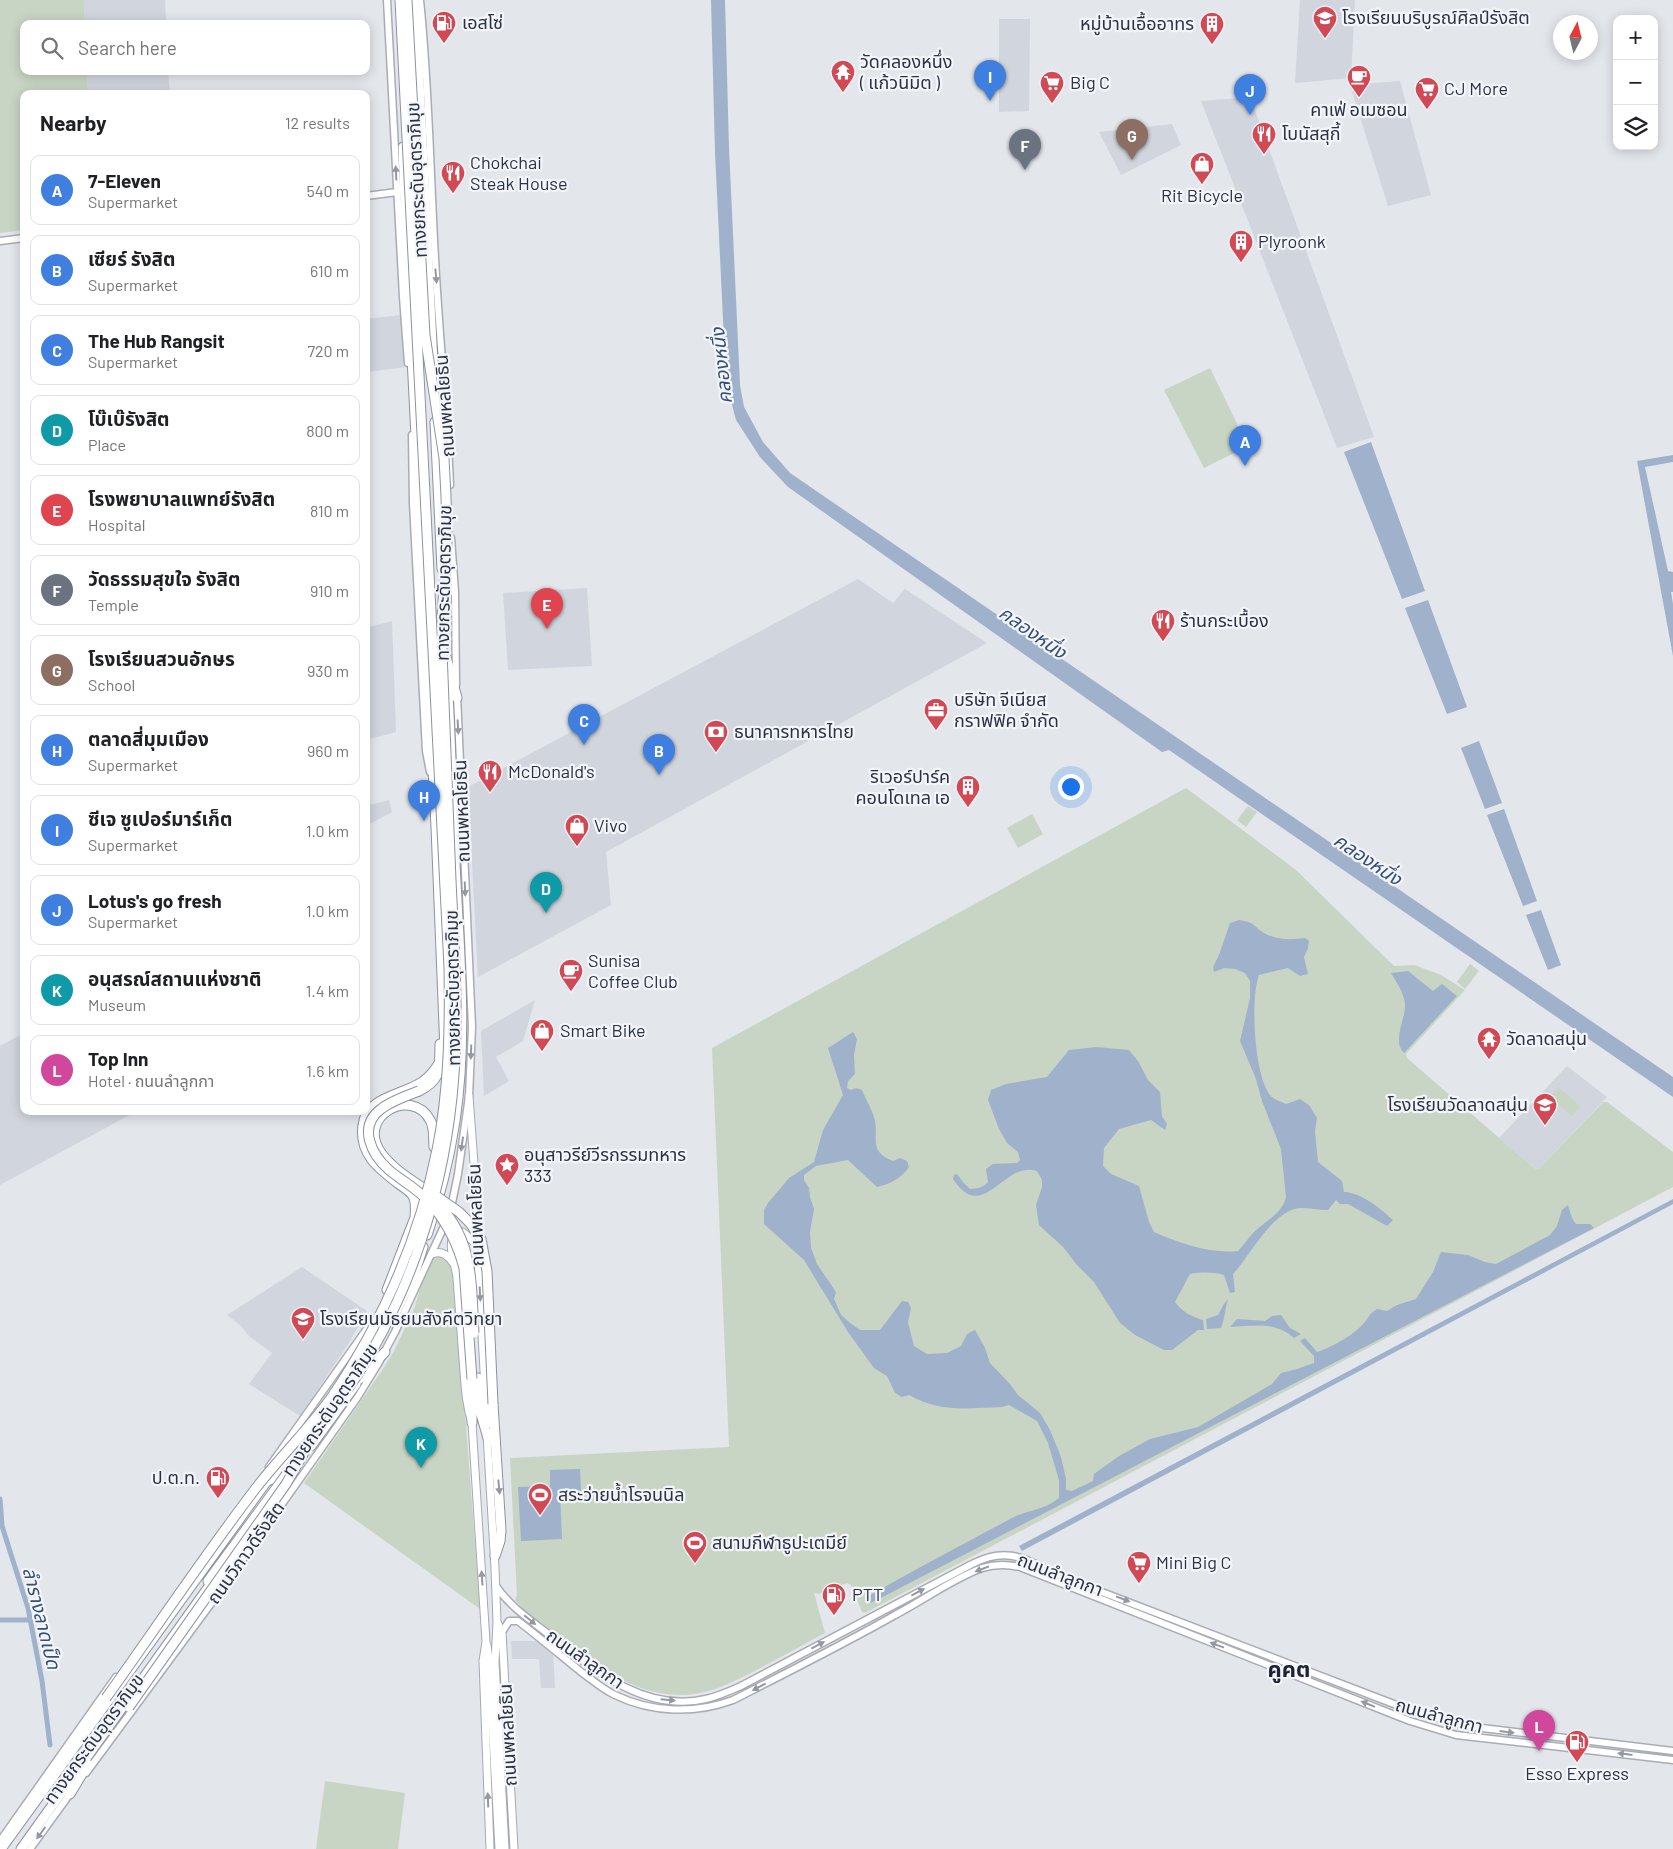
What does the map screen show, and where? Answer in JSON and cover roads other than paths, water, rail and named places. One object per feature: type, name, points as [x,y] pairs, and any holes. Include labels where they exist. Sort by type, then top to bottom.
[{"type":"highway","name":"ถนนพหลโยธิน","points":[[400,0],[408,270],[444,1024],[445,1070],[434,1147]]},
{"type":"highway","name":"ทางยกระดับอุตราภิมุข","points":[[5,1844],[329,1400],[361,1351],[404,1260],[418,1220],[437,1149],[446,1071],[450,999],[449,967],[400,0]]},
{"type":"highway","name":"ทางยกระดับอุตราภิมุข","points":[[15,1849],[356,1378],[389,1318],[412,1266],[433,1202],[442,1167],[454,1072],[456,978],[442,651],[442,617],[447,543],[446,496],[444,458],[425,334],[407,0]]},
{"type":"highway","name":"ถนนพหลโยธิน","points":[[415,0],[461,967],[462,1031],[455,1119],[437,1205]]},
{"type":"highway","points":[[417,32],[420,0]]},
{"type":"highway","points":[[446,657],[457,698]]},
{"type":"highway","points":[[444,1024],[441,1038],[439,1072],[435,1080],[428,1086],[380,1109],[372,1118],[368,1127],[368,1136],[376,1156],[388,1169],[427,1199],[440,1214],[460,1253],[464,1268],[474,1379],[488,1438]]},
{"type":"highway","points":[[370,1109],[380,1100],[422,1083],[432,1074],[440,1062]]},
{"type":"highway","points":[[434,1147],[433,1126],[431,1120],[423,1111],[401,1105],[385,1112],[376,1122],[375,1137],[381,1153],[392,1166],[459,1212],[470,1223],[481,1239],[486,1271],[501,1530],[495,1556]]},
{"type":"highway","points":[[366,1115],[363,1120],[363,1144],[370,1157],[381,1170],[412,1194],[415,1204],[415,1219]]},
{"type":"highway","name":"ถนนวิภาวดีรังสิต","points":[[5,1844],[261,1490],[351,1362],[390,1283],[415,1219],[434,1147]]},
{"type":"highway","points":[[423,1188],[450,1218],[463,1241],[467,1254],[470,1269],[474,1379],[472,1423]]},
{"type":"highway","name":"ถนนวิภาวดีรังสิต","points":[[21,1849],[232,1553],[360,1379],[401,1304],[415,1272],[437,1205]]},
{"type":"highway","points":[[360,1379],[385,1352]]},
{"type":"highway","points":[[30,1800],[47,1780],[257,1486],[304,1432]]},
{"type":"highway","points":[[70,1794],[88,1764],[286,1484],[313,1438]]},
{"type":"highway","points":[[261,1490],[268,1469]]},
{"type":"highway","points":[[1,1849],[5,1844]]},
{"type":"main road","name":"ถนนพหลโยธิน","points":[[387,0],[403,297],[411,396],[413,503],[426,751],[432,780]]},
{"type":"main road","name":"ถนนพหลโยธิน","points":[[420,0],[426,71],[435,260],[447,419],[455,592],[457,698],[472,1027],[469,1096],[495,1556],[499,1849]]},
{"type":"main road","points":[[370,195],[397,192]]},
{"type":"main road","points":[[0,241],[20,238]]},
{"type":"main road","name":"ถนนวิภาวดีรังสิต","points":[[30,1849],[229,1578],[357,1398],[385,1352],[449,1214],[454,1194],[469,1096]]},
{"type":"main road","points":[[455,1265],[451,1240],[455,1233],[463,1232],[477,1245]]},
{"type":"main road","name":"ถนนพหลโยธิน","points":[[432,1254],[436,1252],[444,1254],[455,1265],[465,1389],[472,1423],[486,1642],[490,1660],[505,1849]]},
{"type":"main road","name":"ถนนวิภาวดีรังสิต","points":[[5,1844],[30,1800],[207,1549],[268,1469],[371,1323]]},
{"type":"main road","name":"ถนนลำลูกกา","points":[[496,1586],[508,1602],[606,1677],[639,1694],[657,1699],[672,1701],[703,1700],[742,1686],[985,1558],[995,1555],[1013,1556],[1060,1576],[1407,1709],[1465,1726],[1673,1751]]},
{"type":"main road","name":"ถนนลำลูกกา","points":[[502,1632],[509,1621],[518,1621],[600,1686],[613,1694],[664,1709],[694,1710],[714,1707],[734,1700],[981,1569],[995,1564],[1013,1565],[1410,1721],[1456,1734],[1673,1760]]},
{"type":"main road","points":[[875,1615],[880,1624]]},
{"type":"main road","name":"ถนนพหลโยธิน","points":[[497,1622],[502,1632],[514,1849]]},
{"type":"main road","name":"ถนนพหลโยธิน","points":[[486,1642],[483,1661],[490,1849]]},
{"type":"main road","points":[[1533,1735],[1533,1744]]},
{"type":"water","points":[[711,0],[725,0],[729,148],[740,385],[744,407],[763,442],[790,473],[1673,1077],[1673,1097],[1169,750],[1162,752],[788,487],[760,457],[736,420],[726,382],[715,152]]},
{"type":"water","points":[[1371,442],[1425,591],[1402,599],[1344,452]]},
{"type":"water","points":[[1673,455],[1673,462],[1645,467],[1668,571],[1673,572],[1673,592],[1671,592],[1673,604],[1673,656],[1637,461]]},
{"type":"water","points":[[1428,600],[1467,707],[1447,714],[1405,608]]},
{"type":"water","points":[[1479,741],[1502,803],[1485,809],[1461,748]]},
{"type":"water","points":[[1504,809],[1537,901],[1523,906],[1487,815]]},
{"type":"water","points":[[1541,910],[1561,965],[1548,970],[1526,915]]},
{"type":"water","points":[[1239,920],[1252,923],[1266,934],[1275,937],[1305,938],[1309,941],[1304,957],[1308,974],[1300,976],[1288,968],[1259,975],[1255,1001],[1255,1038],[1261,1074],[1266,1088],[1273,1098],[1286,1104],[1300,1099],[1309,1105],[1317,1118],[1315,1131],[1318,1162],[1342,1181],[1344,1192],[1364,1198],[1393,1220],[1387,1226],[1348,1204],[1340,1204],[1336,1200],[1328,1210],[1301,1208],[1291,1210],[1272,1225],[1233,1274],[1235,1292],[1230,1293],[1224,1275],[1215,1273],[1190,1274],[1175,1302],[1188,1314],[1203,1320],[1204,1330],[1198,1330],[1172,1350],[1164,1350],[1135,1335],[1120,1323],[1094,1282],[1063,1247],[1039,1225],[1036,1205],[1042,1187],[1042,1180],[1037,1171],[1027,1170],[1018,1172],[986,1193],[978,1196],[967,1194],[953,1179],[954,1175],[957,1174],[970,1189],[980,1187],[988,1182],[986,1169],[993,1164],[1017,1163],[1020,1160],[1018,1152],[1007,1143],[999,1129],[988,1100],[991,1090],[1006,1084],[1047,1077],[1069,1050],[1096,1047],[1129,1050],[1138,1061],[1148,1080],[1160,1092],[1162,1116],[1167,1124],[1165,1130],[1151,1120],[1119,1129],[1104,1148],[1103,1166],[1111,1174],[1139,1186],[1149,1222],[1154,1232],[1184,1244],[1206,1249],[1238,1251],[1254,1232],[1277,1213],[1286,1197],[1281,1149],[1240,1041],[1250,998],[1250,981],[1245,973],[1235,969],[1224,968],[1214,972],[1213,967],[1230,923]]},
{"type":"water","points":[[1408,971],[1433,991],[1442,984],[1457,996],[1404,1053],[1399,1043],[1399,1037],[1405,1002],[1391,973]]},
{"type":"water","points":[[853,1032],[857,1039],[854,1055],[855,1074],[848,1081],[847,1088],[862,1090],[874,1117],[876,1144],[880,1153],[893,1161],[900,1158],[907,1161],[909,1167],[895,1180],[877,1187],[848,1160],[816,1166],[804,1175],[814,1209],[810,1232],[811,1248],[817,1264],[836,1292],[834,1299],[841,1315],[860,1330],[880,1330],[902,1301],[908,1302],[911,1308],[908,1322],[914,1346],[927,1354],[947,1353],[961,1346],[967,1334],[975,1330],[985,1348],[990,1363],[1018,1395],[1040,1413],[1050,1430],[1061,1457],[1066,1479],[1066,1490],[1072,1491],[1093,1481],[1094,1474],[1119,1456],[1150,1439],[1198,1427],[1272,1384],[1281,1373],[1314,1363],[1314,1356],[1300,1341],[1305,1338],[1317,1352],[1334,1345],[1352,1334],[1377,1309],[1387,1311],[1397,1305],[1416,1299],[1433,1272],[1441,1252],[1468,1255],[1496,1264],[1550,1235],[1557,1226],[1562,1210],[1568,1205],[1576,1224],[1590,1224],[1594,1228],[871,1603],[867,1597],[902,1577],[1010,1519],[1054,1502],[1059,1498],[1059,1480],[1048,1443],[1037,1421],[1009,1405],[977,1408],[943,1407],[932,1405],[909,1395],[902,1397],[895,1393],[887,1376],[874,1368],[848,1332],[804,1260],[764,1224],[764,1210],[768,1203],[789,1178],[814,1162],[823,1130],[843,1095],[828,1048]]},
{"type":"water","points":[[1673,1199],[1673,1204],[1022,1551],[1019,1546]]},
{"type":"water","points":[[1228,1299],[1221,1328],[1207,1329],[1206,1319],[1218,1315]]},
{"type":"water","points":[[1281,1315],[1290,1328],[1301,1334],[1294,1338],[1280,1329],[1272,1327],[1230,1327],[1237,1319],[1265,1321],[1272,1316]]},
{"type":"water","name":"สระว่ายน้ำโรจนนิล","points":[[580,1469],[581,1491],[560,1492],[562,1539],[521,1541],[518,1487],[550,1486],[550,1470]]},
{"type":"waterway","name":"ลำรางลาดเป็ด","points":[[0,1499],[2,1526],[28,1608],[42,1681],[50,1745]]},
{"type":"waterway","points":[[0,1620],[30,1620]]},
{"type":"place","name":"โรงเรียนบริบูรณ์ศิลป์รังสิต","points":[[1325,39]]},
{"type":"place","name":"เอสโซ่","points":[[444,44]]},
{"type":"place","name":"หมู่บ้านเอื้ออาทร","points":[[1212,45]]},
{"type":"place","name":"วัดคลองหนึ่ง ( แก้วนิมิต )","points":[[843,93]]},
{"type":"place","name":"คาเฟ่ อเมซอน","points":[[1359,98]]},
{"type":"place","name":"ซีเจ ซูเปอร์มาร์เก็ต","points":[[990,101]]},
{"type":"place","name":"Big C","points":[[1052,104]]},
{"type":"place","name":"CJ More","points":[[1427,110]]},
{"type":"place","name":"Lotus's go fresh","points":[[1250,115]]},
{"type":"place","name":"โบนัสสุกี้","points":[[1264,155]]},
{"type":"place","name":"โรงเรียนสวนอักษร","points":[[1132,160]]},
{"type":"place","name":"วัดธรรมสุขใจ รังสิต","points":[[1025,170]]},
{"type":"place","name":"Rit Bicycle","points":[[1202,185]]},
{"type":"place","name":"Chokchai Steak House","points":[[453,194]]},
{"type":"place","name":"Plyroonk","points":[[1241,263]]},
{"type":"place","name":"7-Eleven","points":[[1245,466]]},
{"type":"place","name":"โรงพยาบาลแพทย์รังสิต","points":[[547,629]]},
{"type":"place","name":"ร้านกระเบื้อง","points":[[1163,642]]},
{"type":"place","name":"บริษัท จีเนียส กราฟฟิค จำกัด","points":[[936,731]]},
{"type":"place","name":"The Hub Rangsit","points":[[584,745]]},
{"type":"place","name":"ธนาคารทหารไทย","points":[[716,753]]},
{"type":"place","name":"เซียร์ รังสิต","points":[[659,775]]},
{"type":"place","name":"McDonald's","points":[[490,793]]},
{"type":"place","name":"ริเวอร์ปาร์ค คอนโดเทล เอ","points":[[968,808]]},
{"type":"place","name":"ตลาดสี่มุมเมือง","points":[[424,821]]},
{"type":"place","name":"Vivo","points":[[577,847]]},
{"type":"place","name":"โบ๊เบ๊รังสิต","points":[[546,913]]},
{"type":"place","name":"Sunisa Coffee Club","points":[[571,992]]},
{"type":"place","name":"Smart Bike","points":[[542,1052]]},
{"type":"place","name":"วัดลาดสนุ่น","points":[[1489,1060]]},
{"type":"place","name":"โรงเรียนวัดลาดสนุ่น","points":[[1545,1126]]},
{"type":"place","name":"อนุสาวรีย์วีรกรรมทหาร 333","points":[[507,1186]]},
{"type":"place","name":"โรงเรียนมัธยมสังคีตวิทยา","points":[[303,1340]]},
{"type":"place","name":"อนุสรณ์สถานแห่งชาติ","points":[[421,1468]]},
{"type":"place","name":"ป.ต.ท.","points":[[218,1499]]},
{"type":"place","name":"สระว่ายน้ำโรจนนิล","points":[[540,1516]]},
{"type":"place","name":"สนามกีฬาธูปะเตมีย์","points":[[695,1564]]},
{"type":"place","name":"Mini Big C","points":[[1139,1584]]},
{"type":"place","name":"PTT","points":[[834,1616]]},
{"type":"place","name":"Top Inn","points":[[1539,1751]]},
{"type":"place","name":"Esso Express","points":[[1577,1763]]},
{"type":"district","name":"คูคต","points":[[1289,1669]]},
{"type":"water label","name":"คลองหนึ่ง","points":[[721,366]]},
{"type":"water label","name":"คลองหนึ่ง","points":[[1033,632]]},
{"type":"water label","name":"คลองหนึ่ง","points":[[1368,859]]}]
